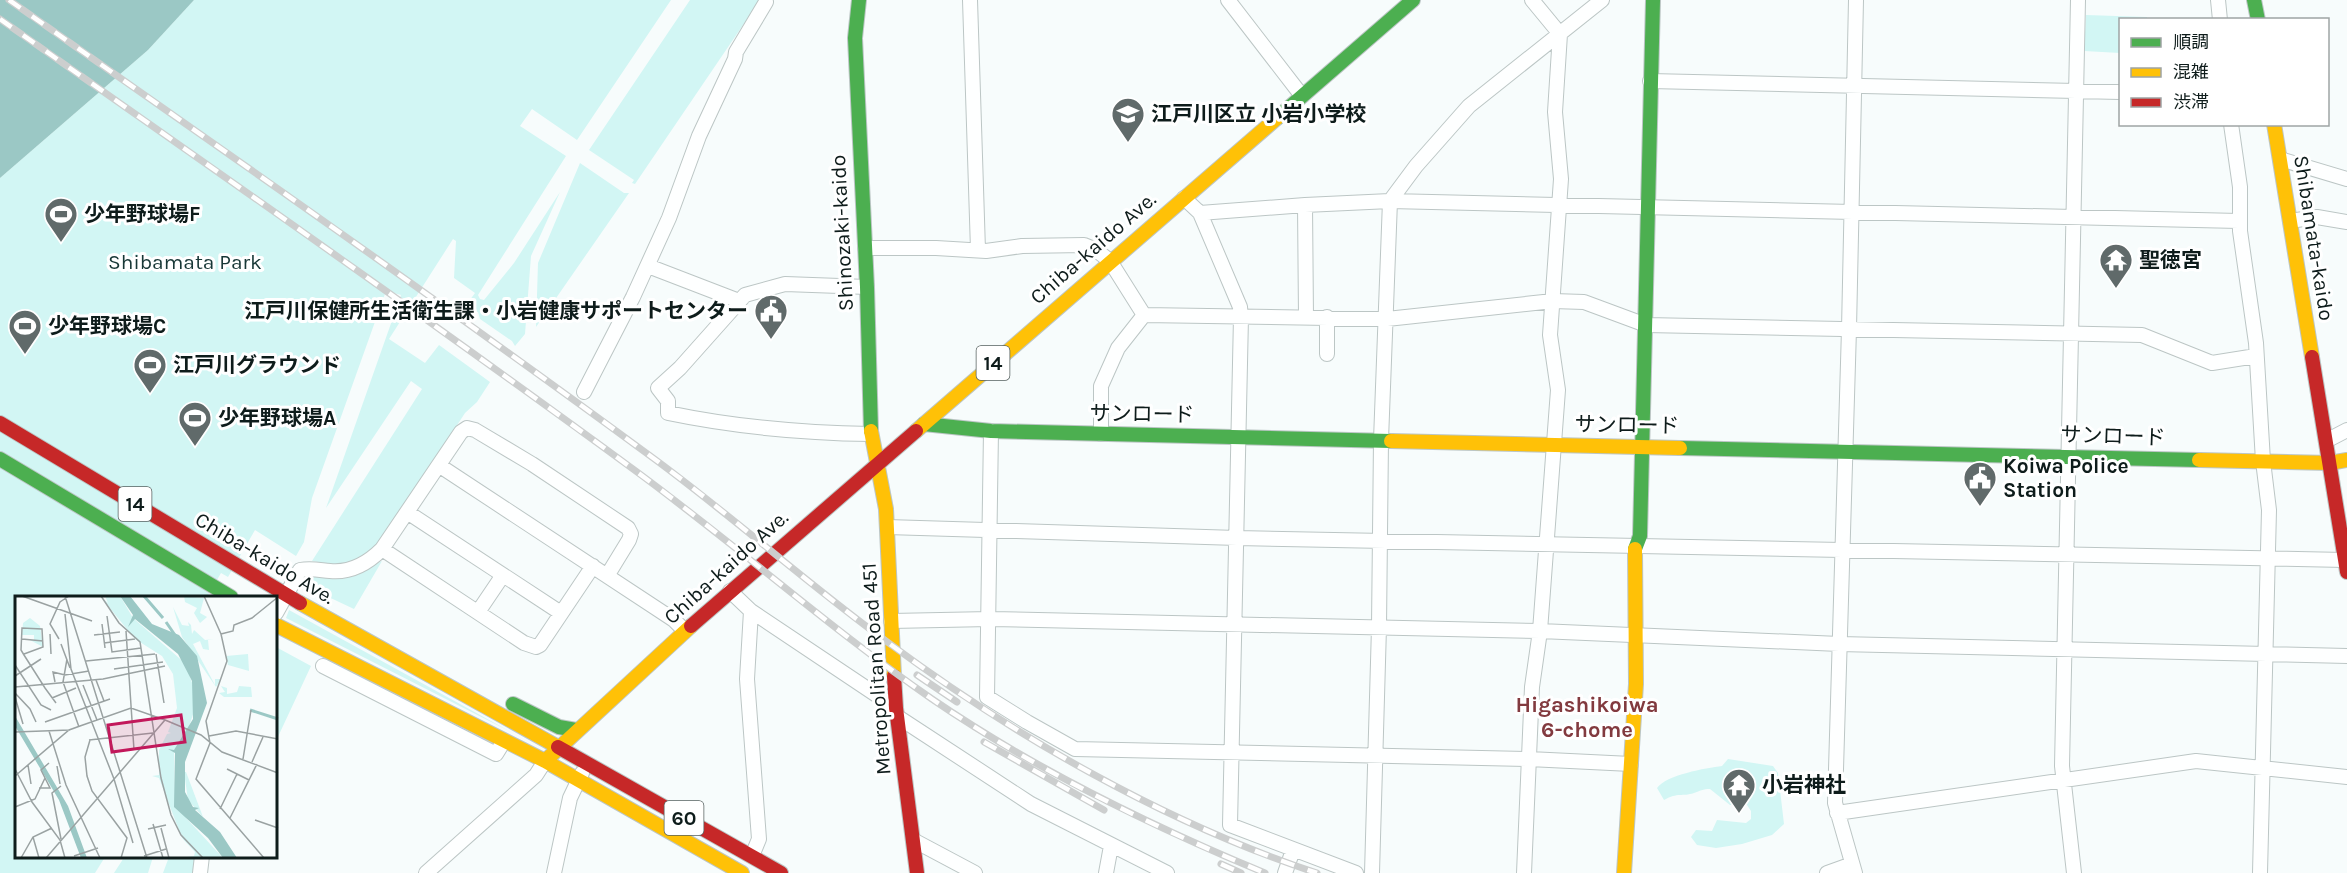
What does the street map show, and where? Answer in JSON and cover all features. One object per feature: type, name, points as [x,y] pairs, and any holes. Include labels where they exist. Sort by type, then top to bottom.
[{"type":"main road","name":"Shinozaki-kaido","points":[[859,0],[855,38],[867,287],[868,388],[871,434],[877,463]]},
{"type":"main road","name":"Chiba-kaido Ave.","points":[[0,423],[287,596],[558,747],[730,591],[1413,0]]},
{"type":"main road","points":[[1624,873],[1636,684],[1634,553],[1640,536],[1653,0]]},
{"type":"main road","points":[[2254,0],[2258,18]]},
{"type":"main road","name":"Shibamata-kaido","points":[[2274,126],[2346,566]]},
{"type":"main road","name":"サンロード","points":[[924,424],[991,431],[1239,438],[2067,455],[2330,463],[2347,460]]},
{"type":"main road","name":"14","points":[[0,459],[229,596]]},
{"type":"main road","name":"Metropolitan Road 451","points":[[877,463],[886,509],[897,713],[917,873]]},
{"type":"main road","points":[[337,625],[389,642],[484,690]]},
{"type":"main road","points":[[278,626],[545,761]]},
{"type":"main road","points":[[506,700],[559,727],[576,730]]},
{"type":"main road","name":"14","points":[[545,761],[558,747]]},
{"type":"main road","name":"60","points":[[558,747],[781,873]]},
{"type":"main road","name":"60","points":[[545,761],[742,873]]},
{"type":"street","points":[[970,0],[978,250]]},
{"type":"street","points":[[1228,0],[1302,96]]},
{"type":"street","points":[[1524,873],[1532,687],[1540,631],[1558,390],[1550,336],[1561,179],[1555,112],[1560,34],[1532,0]]},
{"type":"street","points":[[1372,873],[1379,627],[1381,440],[1390,201],[1416,166],[1468,106],[1602,0]]},
{"type":"street","points":[[1827,873],[1853,868],[1835,803],[1850,328],[1856,0]]},
{"type":"street","points":[[2074,873],[2069,845],[2062,766],[2078,0]]},
{"type":"street","points":[[2218,0],[2220,18]]},
{"type":"street","points":[[584,392],[648,266],[669,218],[699,136],[735,59],[736,52],[766,2]]},
{"type":"street","points":[[1650,81],[2119,92]]},
{"type":"street","points":[[2231,126],[2240,187],[2240,221],[2256,356],[2263,461],[2269,510],[2260,873]]},
{"type":"street","points":[[2280,159],[2347,179]]},
{"type":"street","points":[[1184,198],[1200,213],[1240,307],[1241,317],[1230,825],[1356,873]]},
{"type":"street","points":[[1200,213],[1390,201],[2240,221]]},
{"type":"street","points":[[1305,205],[1306,317]]},
{"type":"street","points":[[2290,221],[2317,217],[2347,222]]},
{"type":"street","points":[[865,248],[978,250],[1022,246],[1084,245],[1096,250],[1110,261],[1144,315]]},
{"type":"street","points":[[648,266],[739,301]]},
{"type":"street","points":[[867,287],[785,284],[745,295],[680,368],[658,388],[668,401],[668,413],[716,423],[805,433],[871,434]]},
{"type":"street","points":[[1144,315],[1386,319],[1552,301],[1584,302],[1646,325],[2142,335],[2212,363],[2256,356]]},
{"type":"street","points":[[1101,434],[1101,386],[1118,348],[1144,315]]},
{"type":"street","points":[[1327,317],[1327,354]]},
{"type":"street","points":[[278,610],[300,570],[311,568],[336,572],[346,570],[367,562],[382,549],[461,432],[470,428],[532,464],[628,528],[631,534],[629,540],[607,576]]},
{"type":"street","points":[[2326,441],[2347,430]]},
{"type":"street","points":[[991,431],[990,619],[987,697],[1076,749],[1529,759],[1631,764]]},
{"type":"street","points":[[440,466],[674,620],[685,631]]},
{"type":"street","points":[[407,512],[561,613]]},
{"type":"street","points":[[887,527],[1237,538],[1844,549],[2268,560],[2346,566]]},
{"type":"street","points":[[382,549],[524,643],[536,647],[540,645],[593,566]]},
{"type":"street","points":[[478,612],[502,575]]},
{"type":"street","points":[[730,591],[751,611],[1031,804],[1167,873]]},
{"type":"street","points":[[751,611],[747,679],[759,839],[752,856]]},
{"type":"street","points":[[891,621],[990,619],[1634,633],[1839,644],[2347,656]]},
{"type":"street","points":[[323,666],[496,754],[504,741]]},
{"type":"street","points":[[1838,813],[2196,760],[2347,777]]},
{"type":"street","points":[[426,873],[536,775],[545,761]]},
{"type":"street","points":[[554,873],[570,798],[588,763]]},
{"type":"street","points":[[913,840],[975,873]]},
{"type":"street","points":[[1106,873],[1111,846]]},
{"type":"street","points":[[1285,873],[1293,850]]},
{"type":"street","points":[[200,873],[202,858]]},
{"type":"green space","name":"Shibamata Park","points":[[194,0],[671,0],[577,140],[532,109],[520,126],[566,156],[478,295],[484,300],[514,263],[560,192],[531,256],[525,334],[515,346],[512,341],[480,319],[478,312],[464,308],[475,293],[454,278],[456,241],[453,239],[389,339],[425,363],[439,345],[490,382],[477,402],[465,413],[372,551],[346,564],[336,565],[312,561],[422,389],[411,381],[326,508],[401,295],[386,291],[312,498],[304,542],[296,556],[255,530],[228,577],[221,573],[208,596],[15,596],[15,858],[104,858],[95,873],[0,873],[0,178],[148,50]]},
{"type":"green space","points":[[690,0],[760,0],[635,184],[632,183],[634,180],[589,150]]},
{"type":"green space","points":[[2086,15],[2147,17],[2119,18],[2119,53],[2084,51]]},
{"type":"green space","points":[[580,163],[624,193],[629,193],[536,327],[538,263]]},
{"type":"green space","points":[[382,561],[354,609],[303,585],[311,575],[332,579],[345,578],[359,574]]},
{"type":"green space","points":[[289,610],[511,732],[286,618]]},
{"type":"green space","points":[[278,648],[311,666],[278,737]]},
{"type":"green space","points":[[1728,759],[1773,766],[1778,773],[1784,824],[1772,835],[1742,844],[1716,848],[1697,845],[1691,837],[1696,830],[1712,831],[1717,820],[1746,823],[1751,819],[1751,811],[1747,805],[1730,805],[1710,789],[1664,800],[1657,788],[1677,776],[1722,766]]},
{"type":"green space","points":[[124,858],[153,858],[148,873],[114,873]]},
{"type":"green space","points":[[169,858],[198,858],[196,873],[163,873]]},
{"type":"shaded area","points":[[0,0],[194,0],[148,50],[0,178]]},
{"type":"railway","points":[[9,0],[570,397],[679,478],[856,618],[935,676],[1039,743],[1148,803],[1260,853],[1317,873]]},
{"type":"railway","points":[[0,19],[397,299],[633,469],[856,643],[932,699],[971,725],[1094,795],[1179,836],[1265,873]]},
{"type":"railway","points":[[917,675],[957,702]]},
{"type":"railway","points":[[984,742],[1104,810]]},
{"type":"railway","points":[[1221,864],[1241,873]]},
{"type":"traffic: fast","points":[[859,0],[855,38],[867,287],[871,431]]},
{"type":"traffic: fast","points":[[1277,118],[1413,0]]},
{"type":"traffic: fast","points":[[1635,549],[1640,536],[1653,0]]},
{"type":"traffic: fast","points":[[2254,0],[2258,18]]},
{"type":"traffic: fast","points":[[924,424],[991,431],[1391,441]]},
{"type":"traffic: fast","points":[[1680,448],[2199,460]]},
{"type":"traffic: fast","points":[[0,459],[229,596]]},
{"type":"traffic: fast","points":[[513,704],[559,727],[576,730]]},
{"type":"traffic: slow","points":[[916,431],[1277,118]]},
{"type":"traffic: slow","points":[[2274,126],[2312,357]]},
{"type":"traffic: slow","points":[[871,431],[886,509],[894,676]]},
{"type":"traffic: slow","points":[[1391,441],[1680,448]]},
{"type":"traffic: slow","points":[[2199,460],[2330,463],[2347,460]]},
{"type":"traffic: slow","points":[[1624,873],[1636,684],[1635,549]]},
{"type":"traffic: slow","points":[[300,603],[558,747]]},
{"type":"traffic: slow","points":[[278,626],[545,761],[691,626]]},
{"type":"traffic: slow","points":[[545,761],[742,873]]},
{"type":"traffic: jam","points":[[2312,357],[2347,572]]},
{"type":"traffic: jam","points":[[0,423],[300,603]]},
{"type":"traffic: jam","points":[[691,626],[916,431]]},
{"type":"traffic: jam","points":[[894,676],[917,873]]},
{"type":"traffic: jam","points":[[558,747],[781,873]]},
{"type":"place","name":"江戸川区立 小岩小学校","points":[[1128,143]]},
{"type":"place","name":"少年野球場F","points":[[61,243]]},
{"type":"place","name":"聖徳宮","points":[[2116,289]]},
{"type":"place","name":"江戸川保健所生活衛生課・小岩健康サポートセンター","points":[[771,340]]},
{"type":"place","name":"少年野球場C","points":[[25,355]]},
{"type":"place","name":"江戸川グラウンド","points":[[150,394]]},
{"type":"place","name":"少年野球場A","points":[[195,447]]},
{"type":"place","name":"Koiwa Police Station","points":[[1980,507]]},
{"type":"place","name":"小岩神社","points":[[1739,814]]},
{"type":"district","name":"Higashikoiwa 6-chome","points":[[1587,718]]}]
